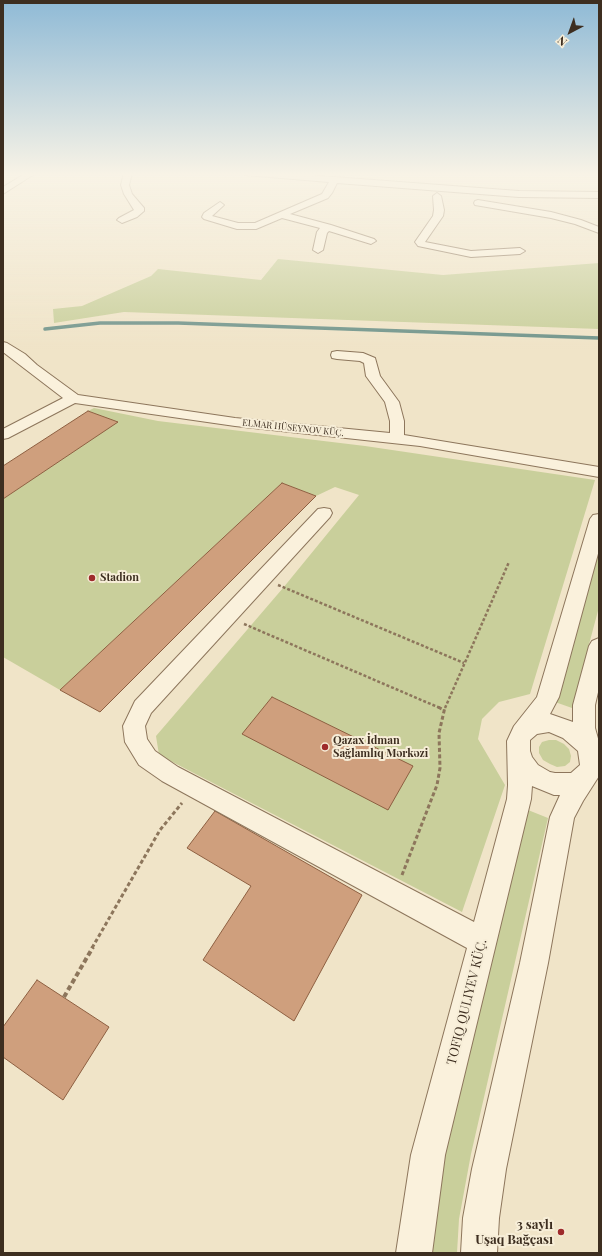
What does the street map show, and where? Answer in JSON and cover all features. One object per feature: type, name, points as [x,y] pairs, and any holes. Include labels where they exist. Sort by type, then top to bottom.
[{"type":"street","points":[[232,235],[255,232]]},
{"type":"street","points":[[318,250],[322,232]]},
{"type":"street","points":[[342,232],[371,241]]},
{"type":"street","points":[[427,232],[420,242],[422,244],[471,254],[520,251]]},
{"type":"street","name":"ELMAR HÜSEYNOV KÜÇ.","points":[[3,346],[20,357],[45,379],[73,398],[86,401],[205,419],[444,445],[599,472]]},
{"type":"street","points":[[337,355],[363,357],[370,361],[373,376],[392,402],[397,421],[398,439]]},
{"type":"street","points":[[3,435],[73,398]]},
{"type":"street","points":[[324,513],[143,707],[134,726],[136,742],[147,758],[194,788],[482,941]]},
{"type":"street","points":[[520,742],[548,697],[599,519]]},
{"type":"street","points":[[592,766],[584,728],[584,705],[599,646]]},
{"type":"street","points":[[478,1253],[481,1218],[489,1170],[534,963],[562,817],[574,793],[592,766],[588,746],[571,731],[560,726],[549,723],[529,727],[520,742],[522,762],[530,772],[554,784],[568,785],[579,781],[592,766]]},
{"type":"street","name":"TOFIQ QULIYEV KÜÇ.","points":[[414,1253],[420,1198],[428,1156],[519,799],[520,742]]},
{"type":"path","points":[[394,894],[437,785],[440,768],[439,733],[444,710],[509,562]]},
{"type":"path","points":[[263,578],[464,663]]},
{"type":"path","points":[[227,617],[444,710]]},
{"type":"path","points":[[64,997],[160,830],[194,788]]},
{"type":"green space","points":[[278,259],[443,275],[599,263],[599,329],[124,312],[54,323],[53,309],[82,306],[151,276],[158,269],[261,280]]},
{"type":"green space","points":[[94,408],[158,421],[365,446],[595,480],[530,694],[499,702],[482,719],[478,739],[505,785],[462,912],[159,755],[156,736],[283,588],[359,495],[335,487],[316,496],[282,483],[60,690],[3,657],[3,499],[117,422],[88,411]]},
{"type":"green space","points":[[599,552],[599,607],[572,708],[555,702]]},
{"type":"green space","points":[[556,740],[564,744],[569,749],[571,756],[570,762],[565,766],[557,767],[543,760],[539,753],[539,747],[542,742]]},
{"type":"green space","points":[[528,810],[548,818],[471,1154],[459,1219],[457,1253],[430,1253],[446,1150]]},
{"type":"building","points":[[88,411],[118,422],[3,499],[3,466]]},
{"type":"building","points":[[282,483],[316,496],[100,712],[60,690]]},
{"type":"building","points":[[272,697],[413,766],[388,810],[242,734]]},
{"type":"building","points":[[215,811],[362,895],[294,1021],[203,960],[251,886],[187,848]]},
{"type":"building","points":[[37,980],[109,1027],[63,1100],[3,1057],[3,1027]]},
{"type":"waterway","points":[[45,329],[100,323],[178,323],[599,338]]},
{"type":"place","name":"Stadion","points":[[92,578]]},
{"type":"place","name":"Qazax İdman Sağlamlıq Mərkəzi","points":[[325,747]]},
{"type":"place","name":"3 saylı Uşaq Bağçası","points":[[561,1232]]}]
